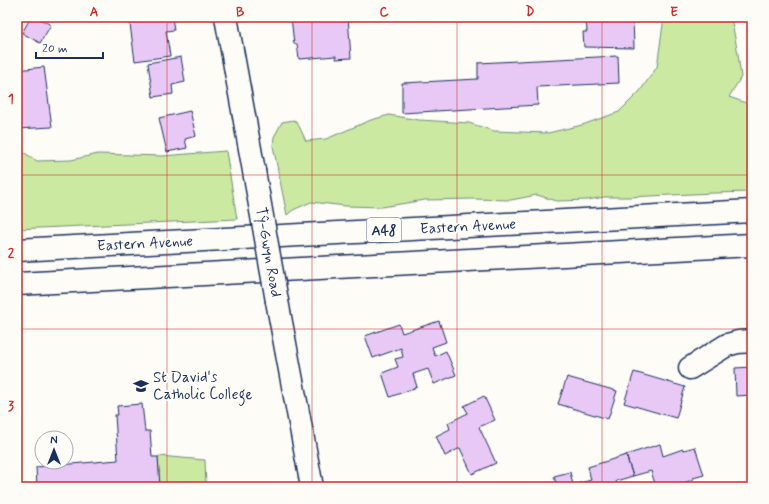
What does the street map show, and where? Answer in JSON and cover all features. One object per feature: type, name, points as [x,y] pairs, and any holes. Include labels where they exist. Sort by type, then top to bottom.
[{"type":"main road","name":"Tŷ-Gwyn Road","points":[[226,17],[312,487]]},
{"type":"main road","name":"Eastern Avenue","points":[[17,250],[752,211]]},
{"type":"main road","name":"A48","points":[[17,284],[752,245]]},
{"type":"main road","points":[[690,368],[727,345],[738,342],[752,341]]},
{"type":"green space","points":[[664,17],[731,17],[741,77],[729,97],[752,105],[752,192],[604,197],[588,200],[557,201],[537,195],[511,200],[425,200],[382,207],[346,206],[311,202],[293,210],[287,215],[273,146],[274,137],[282,122],[294,120],[299,126],[306,141],[326,139],[371,120],[389,115],[419,120],[469,123],[494,131],[548,133],[582,125],[619,112],[640,91],[657,67]]},
{"type":"green space","points":[[17,148],[37,161],[71,160],[98,154],[162,156],[226,151],[237,219],[17,229]]},
{"type":"green space","points":[[159,456],[205,460],[206,487],[160,487]]},
{"type":"building","points":[[31,17],[37,17],[51,25],[40,43],[22,33]]},
{"type":"building","points":[[129,17],[172,17],[174,30],[166,31],[170,56],[135,61]]},
{"type":"building","points":[[291,17],[348,17],[351,58],[336,59],[336,56],[299,59],[297,44],[294,44]]},
{"type":"building","points":[[413,17],[434,17],[413,20]]},
{"type":"building","points":[[447,17],[466,17],[466,19],[448,21]]},
{"type":"building","points":[[586,17],[633,17],[634,48],[584,47],[583,32],[587,32]]},
{"type":"building","points":[[618,56],[619,83],[537,87],[538,105],[402,113],[402,83],[478,79],[478,63]]},
{"type":"building","points":[[181,57],[185,82],[172,85],[173,94],[153,97],[148,63]]},
{"type":"building","points":[[44,67],[52,127],[17,129],[17,70]]},
{"type":"building","points":[[190,111],[196,136],[185,139],[187,148],[167,152],[159,118]]},
{"type":"building","points":[[439,321],[446,342],[432,347],[435,356],[446,351],[456,375],[434,384],[428,369],[413,374],[417,387],[390,397],[382,373],[398,367],[395,359],[403,357],[401,348],[373,358],[365,336],[399,324],[402,333]]},
{"type":"building","points":[[752,367],[752,395],[736,396],[735,368]]},
{"type":"building","points":[[634,372],[685,387],[676,418],[624,403]]},
{"type":"building","points":[[567,377],[617,391],[608,419],[558,404]]},
{"type":"building","points":[[484,396],[495,420],[479,427],[496,463],[472,474],[460,448],[445,456],[436,436],[450,429],[448,423],[468,413],[464,406]]},
{"type":"building","points":[[142,404],[145,431],[150,431],[152,457],[158,457],[160,487],[37,487],[36,470],[74,470],[74,464],[118,460],[115,415],[118,415],[117,406]]},
{"type":"building","points":[[660,444],[663,456],[683,449],[695,447],[704,475],[670,487],[656,487],[651,471],[633,476],[626,455]]},
{"type":"building","points":[[626,455],[633,476],[616,481],[618,487],[557,487],[554,476],[570,472],[573,485],[591,480],[588,467]]},
{"type":"place","name":"St David's Catholic College","points":[[141,386]]}]
